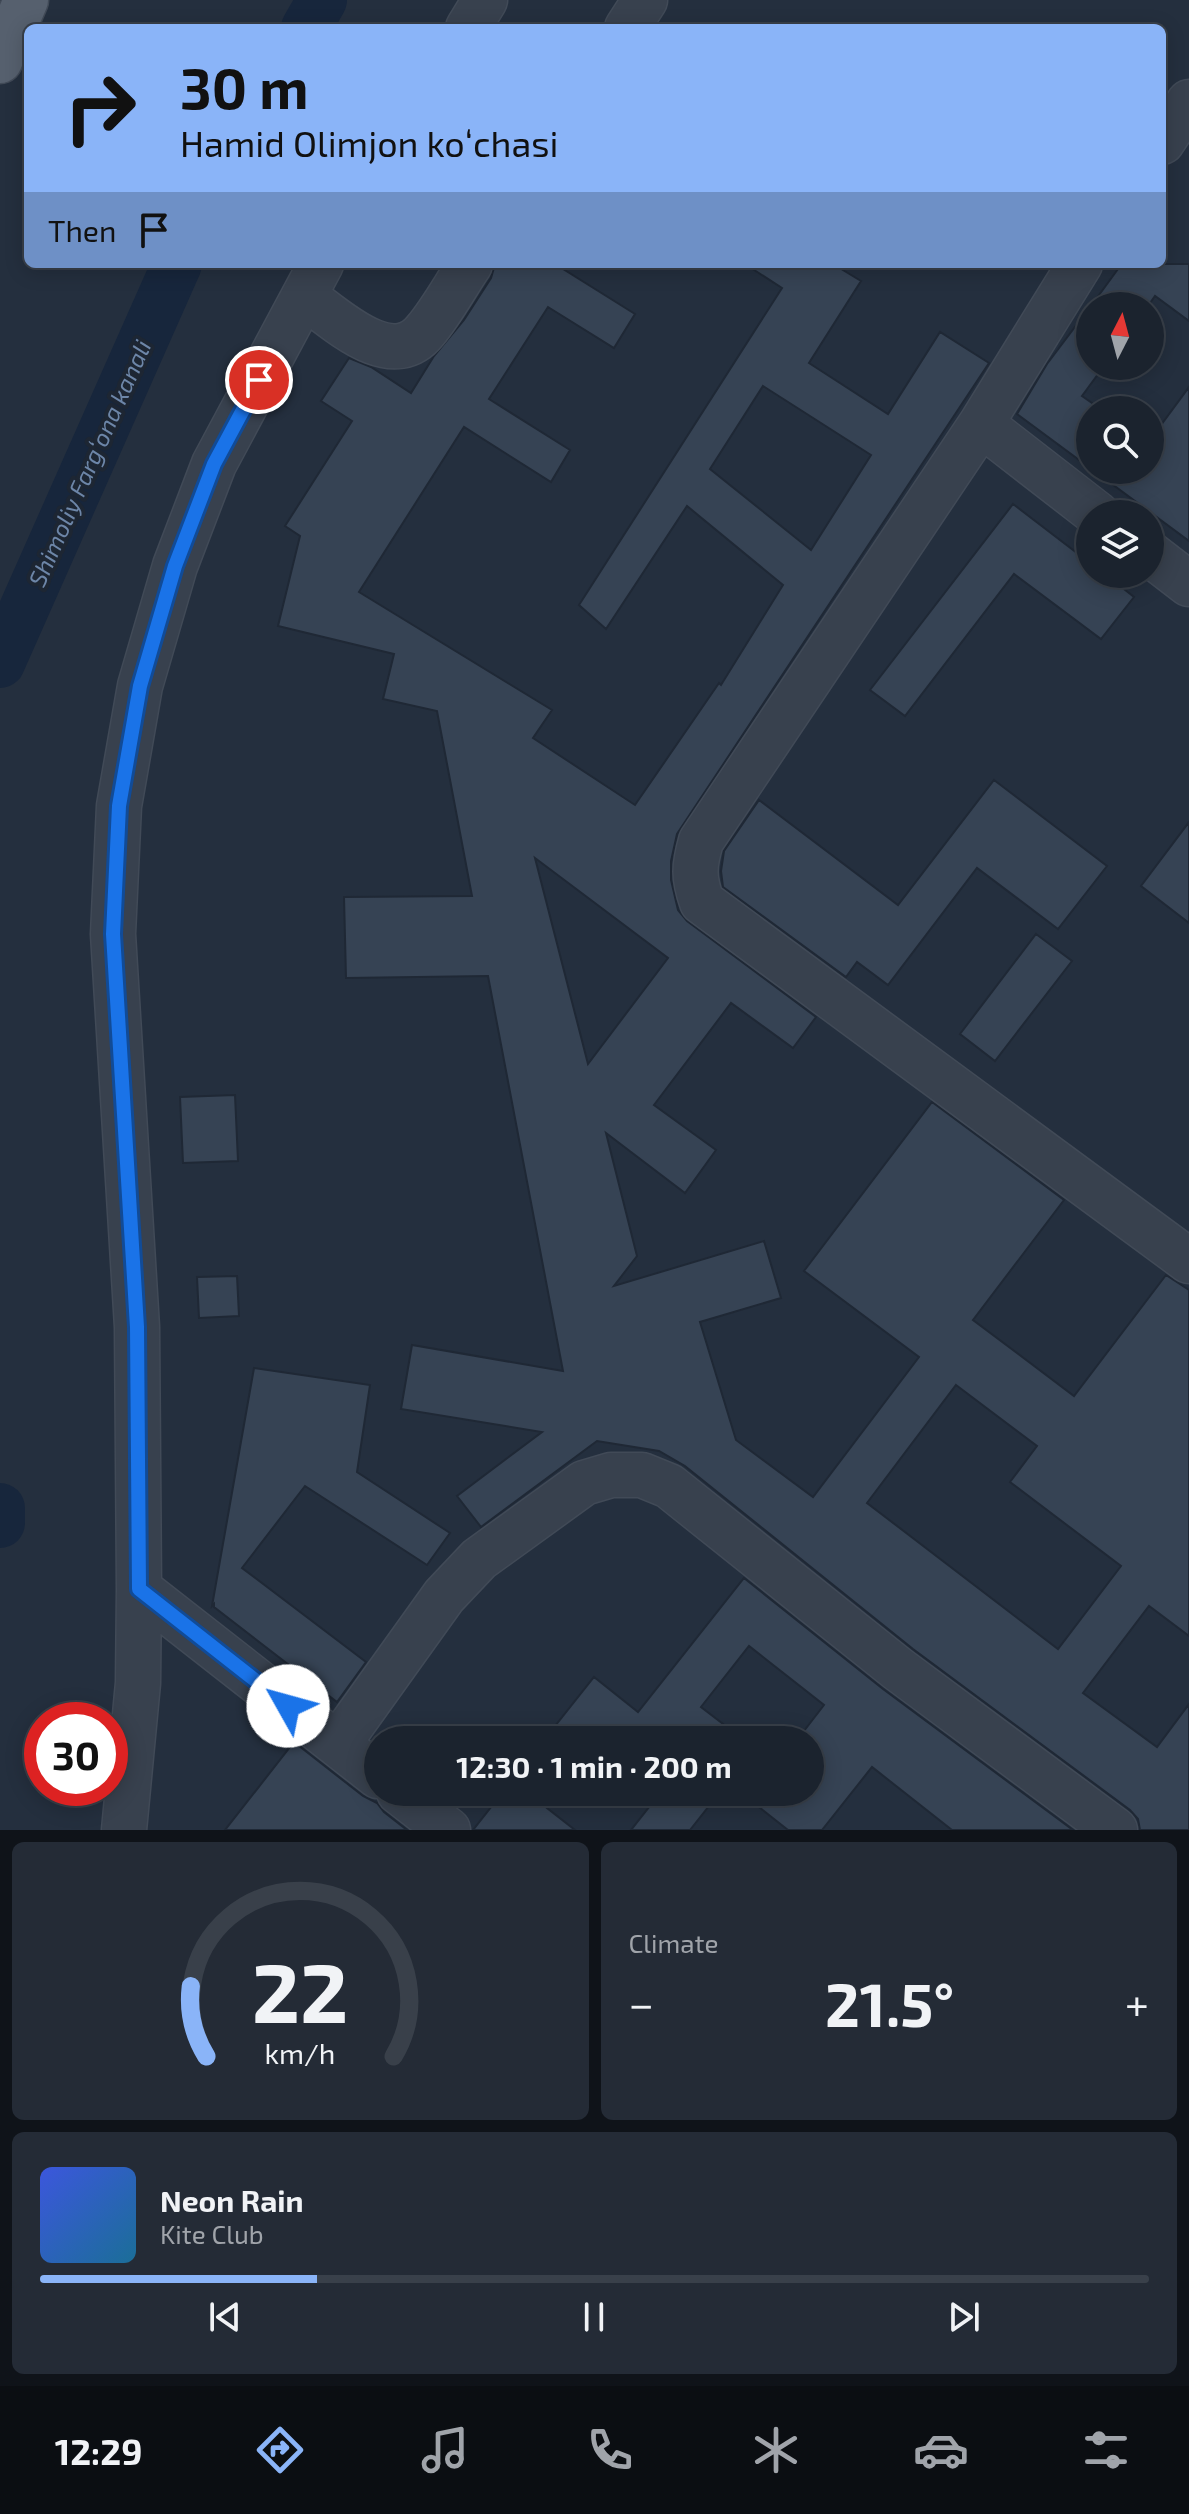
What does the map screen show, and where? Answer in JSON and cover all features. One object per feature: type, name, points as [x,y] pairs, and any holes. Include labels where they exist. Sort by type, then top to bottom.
[{"type":"main road","points":[[0,61],[26,0]]},
{"type":"street","points":[[470,24],[485,0]]},
{"type":"street","points":[[630,24],[645,0]]},
{"type":"street","points":[[1166,136],[1189,102]]},
{"type":"street","points":[[124,1830],[138,1683],[137,1327],[113,934],[119,806],[140,686],[175,566],[214,464],[312,280],[374,343],[390,348],[409,346],[424,333],[467,268]]},
{"type":"street","points":[[1078,268],[981,424],[701,841],[695,863],[695,882],[702,902],[1189,1261]]},
{"type":"street","points":[[981,424],[1079,500]]},
{"type":"street","points":[[1164,565],[1189,584]]},
{"type":"street","points":[[338,1744],[444,1596],[479,1559],[584,1483],[611,1475],[642,1475],[669,1486],[898,1669],[1115,1830]]},
{"type":"street","points":[[139,1589],[364,1765]]},
{"type":"street","points":[[417,1806],[448,1830]]},
{"type":"building","points":[[1166,264],[1189,264],[1189,321],[1164,303],[1164,292],[1101,292],[1117,268],[1166,268]]},
{"type":"building","points":[[494,268],[561,268],[635,314],[614,348],[548,307],[489,399],[570,450],[551,482],[464,427],[359,592],[552,710],[533,738],[635,805],[719,683],[721,685],[783,585],[687,506],[606,629],[579,605],[782,288],[751,268],[840,268],[861,281],[809,363],[888,414],[940,332],[989,363],[677,834],[671,861],[671,880],[678,910],[687,921],[816,1017],[793,1048],[731,1003],[654,1105],[716,1150],[685,1193],[606,1133],[637,1256],[614,1286],[764,1241],[781,1298],[700,1322],[736,1440],[813,1497],[919,1357],[804,1271],[932,1102],[1064,1200],[973,1320],[1074,1396],[1166,1275],[1189,1290],[1189,1636],[1149,1606],[1083,1693],[1157,1747],[1189,1704],[1189,1830],[1140,1830],[1138,1819],[1130,1810],[913,1649],[685,1466],[659,1451],[597,1441],[481,1527],[457,1496],[542,1432],[401,1409],[412,1345],[563,1371],[488,976],[346,978],[344,897],[472,896],[437,711],[383,699],[394,654],[278,626],[300,536],[285,526],[352,421],[321,401],[349,358],[371,367],[411,393],[434,356],[464,320],[491,278]],"holes":[[[763,386],[871,455],[811,550],[710,469]],[[535,858],[668,958],[588,1064]],[[956,1385],[1037,1446],[1010,1482],[1121,1566],[1058,1649],[867,1503]]]},
{"type":"building","points":[[1076,326],[1076,380],[1094,380],[1082,396],[1076,396],[1076,458],[1017,414],[1047,364]]},
{"type":"building","points":[[1189,387],[1189,541],[1164,523],[1164,500],[1134,500],[1112,484],[1164,484],[1164,421]]},
{"type":"building","points":[[1013,504],[1076,552],[1076,588],[1123,588],[1134,597],[1101,639],[1014,574],[905,716],[870,690]]},
{"type":"building","points":[[994,780],[1107,866],[1058,929],[977,868],[888,985],[857,962],[846,977],[723,887],[721,871],[724,851],[759,800],[898,905]]},
{"type":"building","points":[[1189,822],[1189,923],[1141,886]]},
{"type":"building","points":[[1036,934],[1072,961],[995,1061],[960,1034]]},
{"type":"building","points":[[235,1095],[238,1161],[183,1163],[180,1097]]},
{"type":"building","points":[[237,1276],[239,1316],[199,1318],[197,1277]]},
{"type":"building","points":[[254,1368],[370,1385],[357,1472],[450,1533],[427,1565],[305,1486],[242,1568],[366,1662],[337,1702],[214,1604],[212,1606]]},
{"type":"building","points":[[744,1578],[883,1689],[1073,1830],[952,1830],[872,1767],[822,1830],[788,1830],[758,1806],[824,1806],[824,1726],[808,1726],[824,1705],[749,1646],[701,1707],[726,1726],[555,1726],[594,1677],[638,1712]]},
{"type":"building","points":[[294,1742],[364,1796],[364,1806],[379,1806],[407,1830],[225,1830]]},
{"type":"building","points":[[492,1806],[549,1806],[547,1808],[575,1830],[473,1830]]},
{"type":"building","points":[[650,1806],[709,1806],[690,1830],[631,1830]]},
{"type":"waterway","name":"Shimoliy Fargʻona kanali","points":[[308,24],[322,0]]},
{"type":"waterway","name":"Shimoliy Fargʻona kanali","points":[[0,663],[175,268]]},
{"type":"waterway","name":"Shimoliy Fargʻona kanali","points":[[0,1508],[0,1523]]},
{"type":"route","points":[[259,380],[214,464],[175,566],[140,686],[119,806],[113,934],[137,1327],[139,1589],[288,1706]]}]
